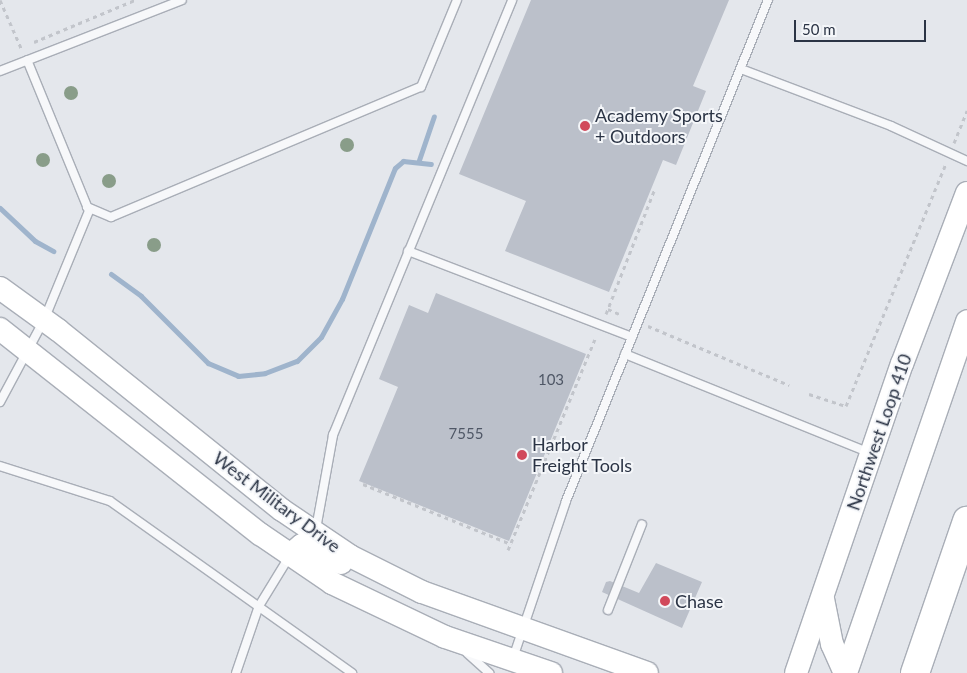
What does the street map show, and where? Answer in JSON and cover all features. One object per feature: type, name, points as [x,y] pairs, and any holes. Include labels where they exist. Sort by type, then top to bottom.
[{"type":"highway","points":[[917,667],[967,521]]},
{"type":"main road","name":"Northwest Loop 410","points":[[796,673],[872,454],[967,193]]},
{"type":"main road","name":"West Military Drive","points":[[0,288],[44,320],[315,532],[387,575],[523,630],[647,673]]},
{"type":"main road","points":[[846,673],[967,321]]},
{"type":"main road","name":"West Military Drive","points":[[0,329],[290,555],[332,583],[445,637],[551,673]]},
{"type":"main road","points":[[290,555],[299,546],[306,545],[328,559],[387,575]]},
{"type":"main road","points":[[823,596],[832,644],[846,673]]},
{"type":"main road","points":[[780,673],[807,642]]},
{"type":"lane","points":[[0,71],[182,0]]},
{"type":"lane","points":[[88,209],[111,217],[421,87],[457,0]]},
{"type":"lane","points":[[315,532],[333,435],[512,0]]},
{"type":"lane","points":[[512,660],[566,502],[768,0]]},
{"type":"lane","points":[[0,402],[26,349],[44,320],[88,209],[27,60]]},
{"type":"lane","points":[[741,68],[891,126],[967,161]]},
{"type":"lane","points":[[408,251],[632,337]]},
{"type":"lane","points":[[625,354],[872,454]]},
{"type":"lane","points":[[0,466],[110,501],[352,673]]},
{"type":"lane","points":[[608,610],[642,524]]},
{"type":"lane","points":[[236,673],[259,606],[290,555]]},
{"type":"lane","points":[[445,637],[488,673]]},
{"type":"path","points":[[0,0],[27,60]]},
{"type":"path","points":[[15,50],[135,0]]},
{"type":"path","points":[[810,394],[846,406],[967,111]]},
{"type":"path","points":[[604,316],[655,188]]},
{"type":"path","points":[[608,309],[619,314]]},
{"type":"path","points":[[645,324],[789,385]]},
{"type":"path","points":[[508,550],[595,339]]},
{"type":"path","points":[[363,484],[510,544]]},
{"type":"building","name":"Academy Sports + Outdoors","points":[[531,0],[729,0],[693,86],[706,91],[676,165],[663,160],[609,292],[505,251],[526,201],[459,174]]},
{"type":"building","points":[[436,293],[586,354],[509,541],[359,481],[398,387],[379,379],[409,305],[428,313]]},
{"type":"building","name":"Chase","points":[[656,563],[702,582],[682,628],[602,592],[606,582],[610,581],[639,593]]},
{"type":"waterway","points":[[419,160],[434,116]]},
{"type":"waterway","points":[[111,274],[141,296],[208,363],[238,376],[265,373],[297,361],[321,337],[342,299],[395,168],[403,161],[431,164]]},
{"type":"waterway","points":[[0,208],[35,241],[53,251]]},
{"type":"place","name":"Academy Sports + Outdoors","points":[[585,126]]},
{"type":"place","name":"Harbor Freight Tools","points":[[522,455]]},
{"type":"place","name":"Chase","points":[[665,601]]}]
